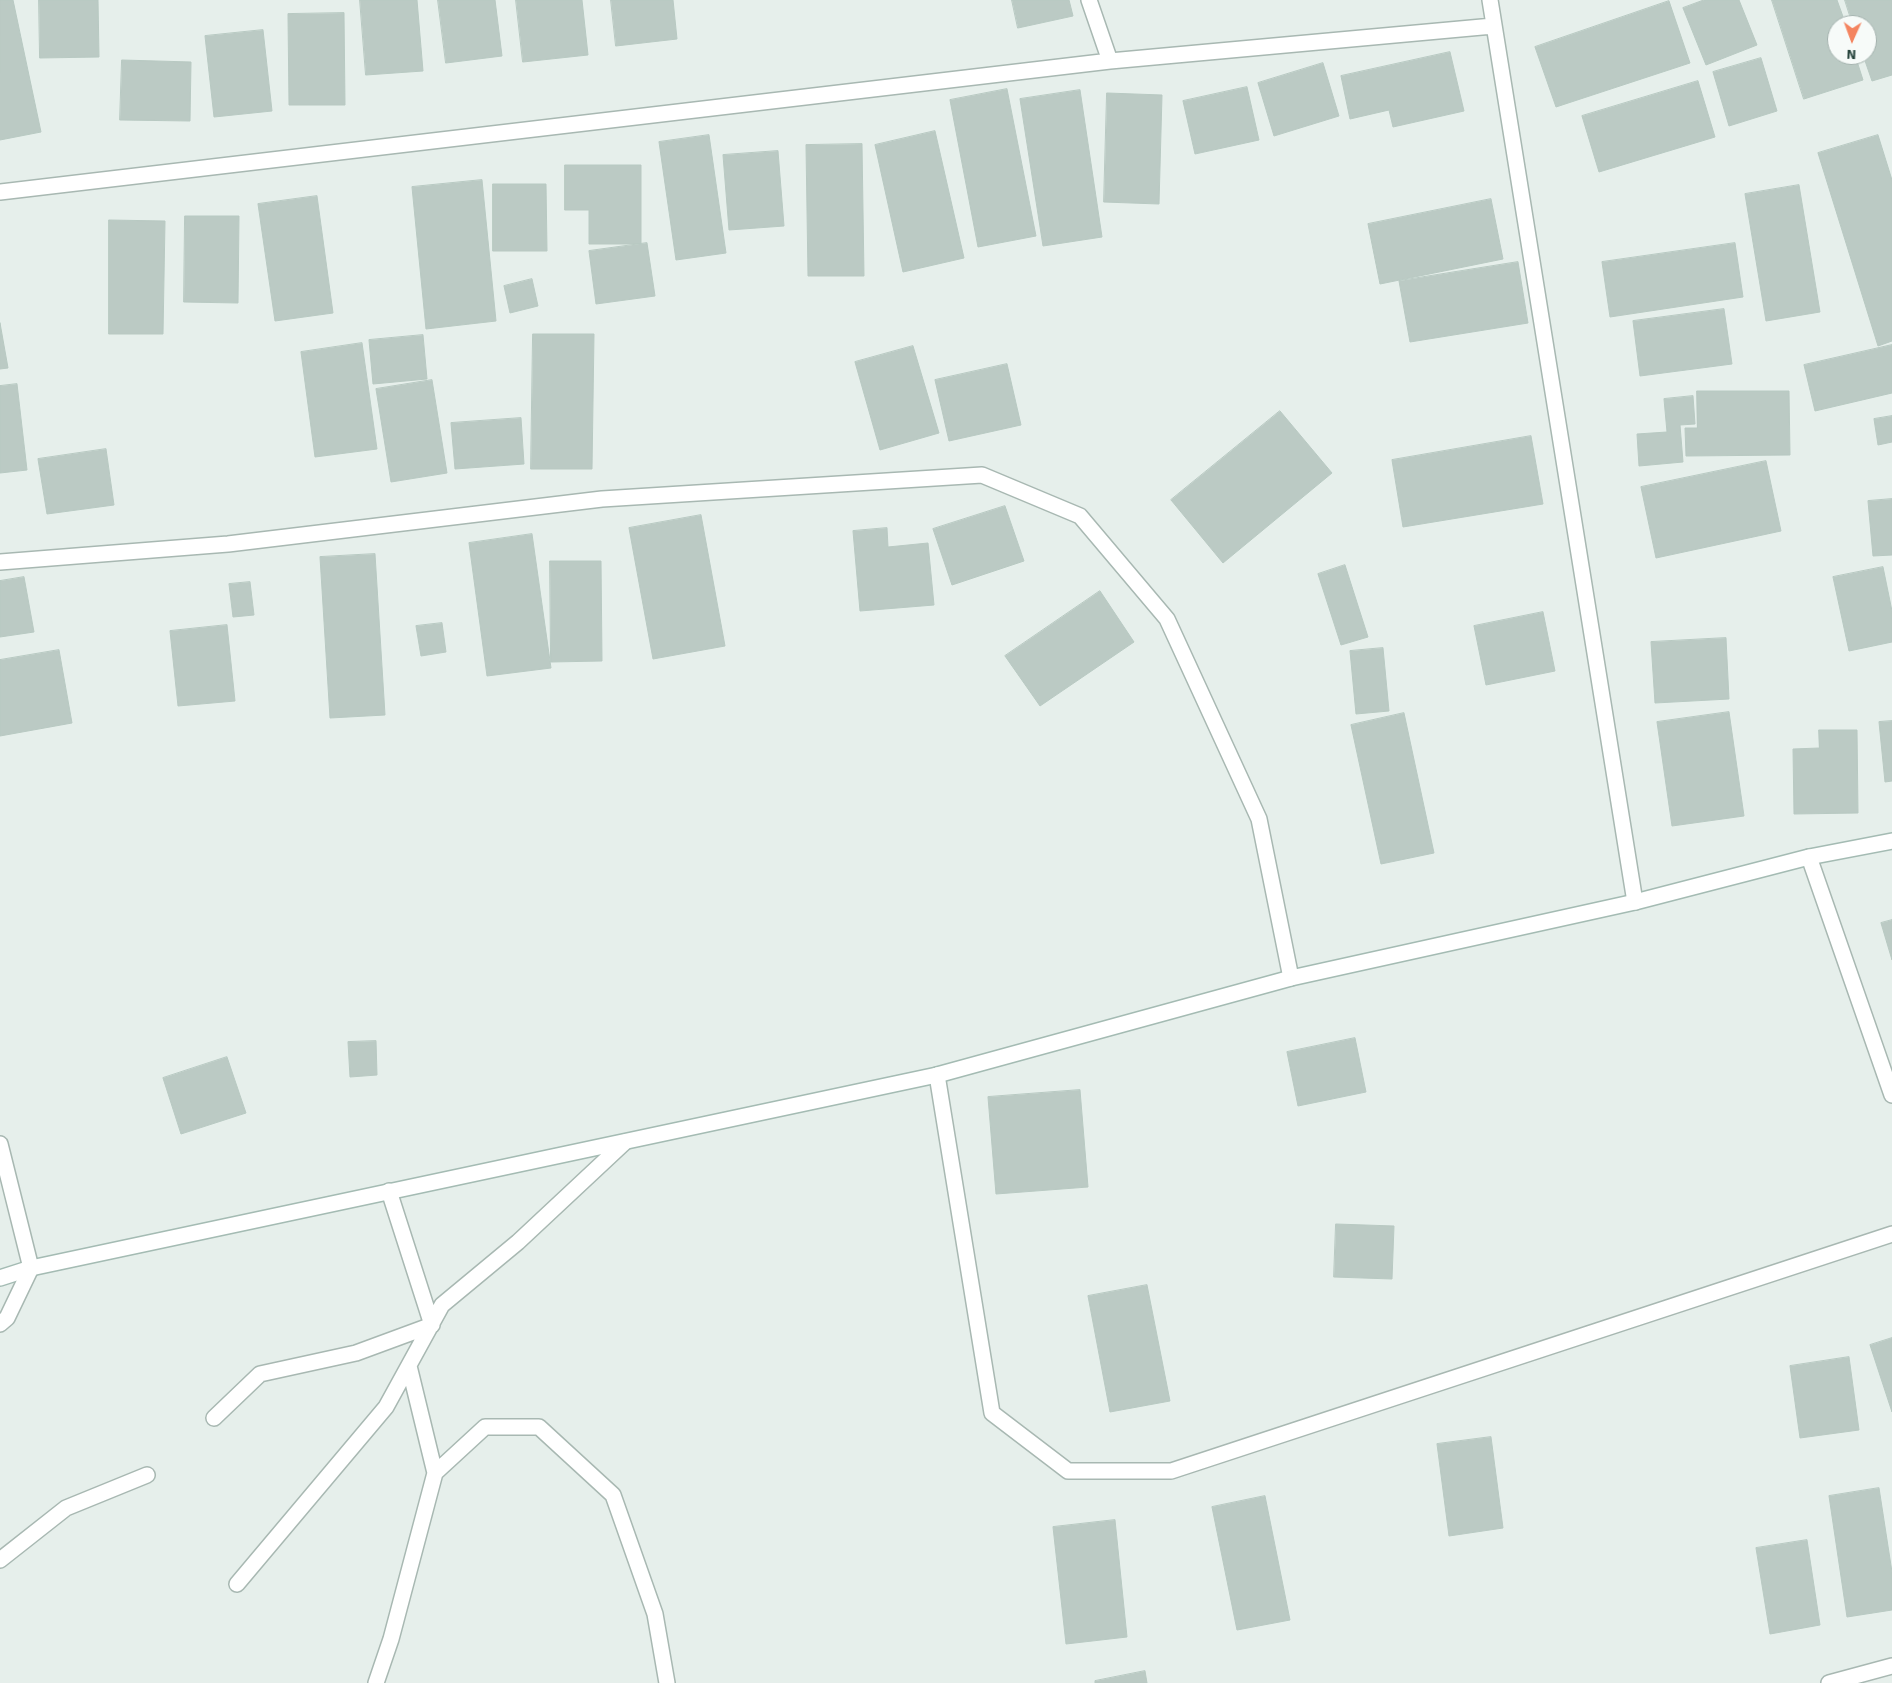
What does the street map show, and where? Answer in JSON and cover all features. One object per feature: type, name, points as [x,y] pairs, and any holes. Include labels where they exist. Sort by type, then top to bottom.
[{"type":"street","points":[[1088,0],[1110,61]]},
{"type":"street","points":[[1490,0],[1634,902]]},
{"type":"street","points":[[0,192],[1110,61],[1493,26]]},
{"type":"street","points":[[0,562],[228,544],[602,500],[982,475],[1080,516],[1167,619],[1259,819],[1291,978]]},
{"type":"street","points":[[0,1278],[31,1268],[937,1075],[1291,978],[1634,902],[1809,857],[1892,841]]},
{"type":"street","points":[[1809,857],[1892,1094]]},
{"type":"street","points":[[937,1075],[992,1413],[1068,1471],[1171,1472],[1892,1234]]},
{"type":"street","points":[[236,1584],[386,1407],[442,1305],[518,1242],[625,1142]]},
{"type":"street","points":[[0,1144],[31,1268],[7,1318],[0,1324]]},
{"type":"street","points":[[389,1191],[432,1325]]},
{"type":"street","points":[[214,1418],[260,1374],[356,1353],[432,1325]]},
{"type":"street","points":[[376,1683],[391,1639],[435,1473],[409,1366]]},
{"type":"street","points":[[435,1473],[484,1428],[539,1427],[613,1495],[655,1614],[667,1683]]},
{"type":"street","points":[[0,1560],[66,1508],[146,1475]]},
{"type":"street","points":[[1829,1683],[1892,1666]]},
{"type":"building","points":[[0,0],[13,0],[41,132],[0,140]]},
{"type":"building","points":[[39,0],[98,0],[99,57],[40,58]]},
{"type":"building","points":[[360,0],[417,0],[423,71],[366,75]]},
{"type":"building","points":[[438,0],[495,0],[502,56],[446,63]]},
{"type":"building","points":[[516,0],[582,0],[588,55],[523,62]]},
{"type":"building","points":[[611,0],[673,0],[677,39],[616,46]]},
{"type":"building","points":[[1012,0],[1069,0],[1073,16],[1018,28]]},
{"type":"building","points":[[1704,0],[1739,0],[1757,45],[1706,65],[1683,8]]},
{"type":"building","points":[[1772,0],[1837,0],[1842,15],[1827,15],[1827,65],[1858,65],[1863,80],[1804,99]]},
{"type":"building","points":[[1845,0],[1892,0],[1892,75],[1872,81],[1866,65],[1877,65],[1877,15],[1850,15]]},
{"type":"building","points":[[1669,1],[1690,63],[1556,107],[1535,47]]},
{"type":"building","points":[[344,13],[345,105],[289,105],[288,14]]},
{"type":"building","points":[[263,30],[272,111],[214,117],[205,36]]},
{"type":"building","points":[[1450,52],[1464,111],[1393,127],[1389,110],[1350,119],[1341,76]]},
{"type":"building","points":[[1761,58],[1777,111],[1729,126],[1713,72]]},
{"type":"building","points":[[122,60],[191,62],[190,121],[120,120]]},
{"type":"building","points":[[1323,63],[1339,116],[1274,136],[1258,83]]},
{"type":"building","points":[[1698,81],[1715,137],[1599,172],[1582,116]]},
{"type":"building","points":[[1247,87],[1259,140],[1195,154],[1183,101]]},
{"type":"building","points":[[1007,89],[1036,236],[978,247],[950,100]]},
{"type":"building","points":[[1080,90],[1102,237],[1043,246],[1020,99]]},
{"type":"building","points":[[1107,93],[1162,95],[1159,204],[1104,202]]},
{"type":"building","points":[[935,131],[964,258],[903,272],[875,145]]},
{"type":"building","points":[[709,135],[726,253],[676,260],[659,142]]},
{"type":"building","points":[[1878,135],[1892,180],[1892,341],[1878,346],[1818,153]]},
{"type":"building","points":[[862,144],[864,276],[808,276],[806,145]]},
{"type":"building","points":[[778,151],[784,226],[729,230],[723,155]]},
{"type":"building","points":[[565,165],[641,165],[641,244],[589,244],[589,210],[565,210]]},
{"type":"building","points":[[482,180],[496,321],[426,329],[412,187]]},
{"type":"building","points":[[493,184],[546,184],[547,251],[493,251]]},
{"type":"building","points":[[1799,185],[1820,312],[1766,321],[1745,194]]},
{"type":"building","points":[[317,196],[333,313],[275,321],[258,204]]},
{"type":"building","points":[[1491,199],[1503,259],[1380,284],[1368,224]]},
{"type":"building","points":[[185,216],[239,216],[238,303],[184,302]]},
{"type":"building","points":[[109,220],[165,221],[163,334],[109,334]]},
{"type":"building","points":[[647,243],[655,296],[596,304],[589,251]]},
{"type":"building","points":[[1735,243],[1743,297],[1610,317],[1602,262]]},
{"type":"building","points":[[1518,262],[1528,323],[1410,342],[1399,281]]},
{"type":"building","points":[[532,279],[538,306],[510,313],[504,286]]},
{"type":"building","points":[[1724,309],[1732,364],[1640,376],[1633,321]]},
{"type":"building","points":[[0,323],[8,368],[0,369]]},
{"type":"building","points":[[533,334],[594,334],[592,469],[531,469]]},
{"type":"building","points":[[423,335],[427,379],[373,384],[369,340]]},
{"type":"building","points":[[362,343],[377,449],[315,457],[301,352]]},
{"type":"building","points":[[1892,345],[1892,393],[1815,411],[1804,365]]},
{"type":"building","points":[[913,346],[939,433],[880,450],[855,362]]},
{"type":"building","points":[[1007,364],[1021,425],[949,441],[935,380]]},
{"type":"building","points":[[432,380],[447,473],[391,482],[376,389]]},
{"type":"building","points":[[17,384],[27,470],[0,473],[0,386]]},
{"type":"building","points":[[1697,391],[1789,391],[1790,455],[1686,456],[1685,428],[1697,428]]},
{"type":"building","points":[[1693,396],[1695,424],[1680,425],[1683,462],[1639,466],[1637,434],[1667,432],[1664,399]]},
{"type":"building","points":[[1280,411],[1332,473],[1223,563],[1171,500]]},
{"type":"building","points":[[1892,416],[1892,442],[1878,445],[1874,419]]},
{"type":"building","points":[[521,418],[524,464],[455,469],[451,423]]},
{"type":"building","points":[[1531,436],[1543,504],[1403,527],[1392,460]]},
{"type":"building","points":[[106,449],[114,505],[47,514],[38,459]]},
{"type":"building","points":[[1766,461],[1781,531],[1656,558],[1641,487]]},
{"type":"building","points":[[1892,499],[1892,555],[1873,556],[1868,501]]},
{"type":"building","points":[[1005,506],[1024,561],[952,585],[933,529]]},
{"type":"building","points":[[701,515],[725,646],[653,659],[629,528]]},
{"type":"building","points":[[887,528],[888,547],[928,543],[934,605],[860,611],[853,531]]},
{"type":"building","points":[[532,534],[551,668],[487,676],[469,543]]},
{"type":"building","points":[[375,554],[385,715],[330,718],[320,557]]},
{"type":"building","points":[[550,561],[601,561],[602,661],[551,662]]},
{"type":"building","points":[[1345,565],[1368,637],[1341,645],[1318,574]]},
{"type":"building","points":[[1883,567],[1892,611],[1892,642],[1849,651],[1833,577]]},
{"type":"building","points":[[24,577],[34,632],[0,637],[0,581]]},
{"type":"building","points":[[250,582],[254,615],[233,617],[229,584]]},
{"type":"building","points":[[1100,591],[1134,642],[1040,706],[1005,656]]},
{"type":"building","points":[[1543,612],[1555,671],[1486,685],[1474,626]]},
{"type":"building","points":[[442,623],[446,652],[421,656],[416,626]]},
{"type":"building","points":[[227,625],[235,701],[178,706],[170,631]]},
{"type":"building","points":[[1726,638],[1729,699],[1655,703],[1651,642]]},
{"type":"building","points":[[1383,648],[1389,711],[1356,714],[1350,651]]},
{"type":"building","points":[[59,650],[72,723],[0,736],[0,660]]},
{"type":"building","points":[[1729,712],[1744,816],[1672,826],[1657,722]]},
{"type":"building","points":[[1404,713],[1434,853],[1381,864],[1351,725]]},
{"type":"building","points":[[1892,721],[1892,781],[1885,782],[1879,722]]},
{"type":"building","points":[[1819,730],[1857,730],[1858,813],[1794,814],[1793,749],[1819,748]]},
{"type":"building","points":[[1892,920],[1892,960],[1881,923]]},
{"type":"building","points":[[1355,1038],[1366,1092],[1298,1106],[1287,1052]]},
{"type":"building","points":[[376,1041],[377,1075],[350,1077],[348,1042]]},
{"type":"building","points":[[227,1057],[246,1113],[181,1134],[163,1078]]},
{"type":"building","points":[[1080,1090],[1088,1187],[996,1194],[988,1097]]},
{"type":"building","points":[[1336,1224],[1394,1226],[1392,1279],[1334,1277]]},
{"type":"building","points":[[1147,1285],[1170,1401],[1110,1412],[1088,1296]]},
{"type":"building","points":[[1892,1338],[1892,1412],[1870,1345]]},
{"type":"building","points":[[1849,1357],[1859,1430],[1800,1438],[1790,1366]]},
{"type":"building","points":[[1491,1437],[1503,1528],[1449,1536],[1437,1444]]},
{"type":"building","points":[[1879,1488],[1892,1572],[1892,1610],[1847,1617],[1829,1496]]},
{"type":"building","points":[[1265,1496],[1290,1620],[1237,1630],[1212,1507]]},
{"type":"building","points":[[1115,1520],[1127,1637],[1066,1644],[1053,1527]]},
{"type":"building","points":[[1807,1540],[1820,1625],[1770,1634],[1756,1548]]},
{"type":"building","points":[[1145,1671],[1147,1683],[1095,1683],[1095,1681]]}]
